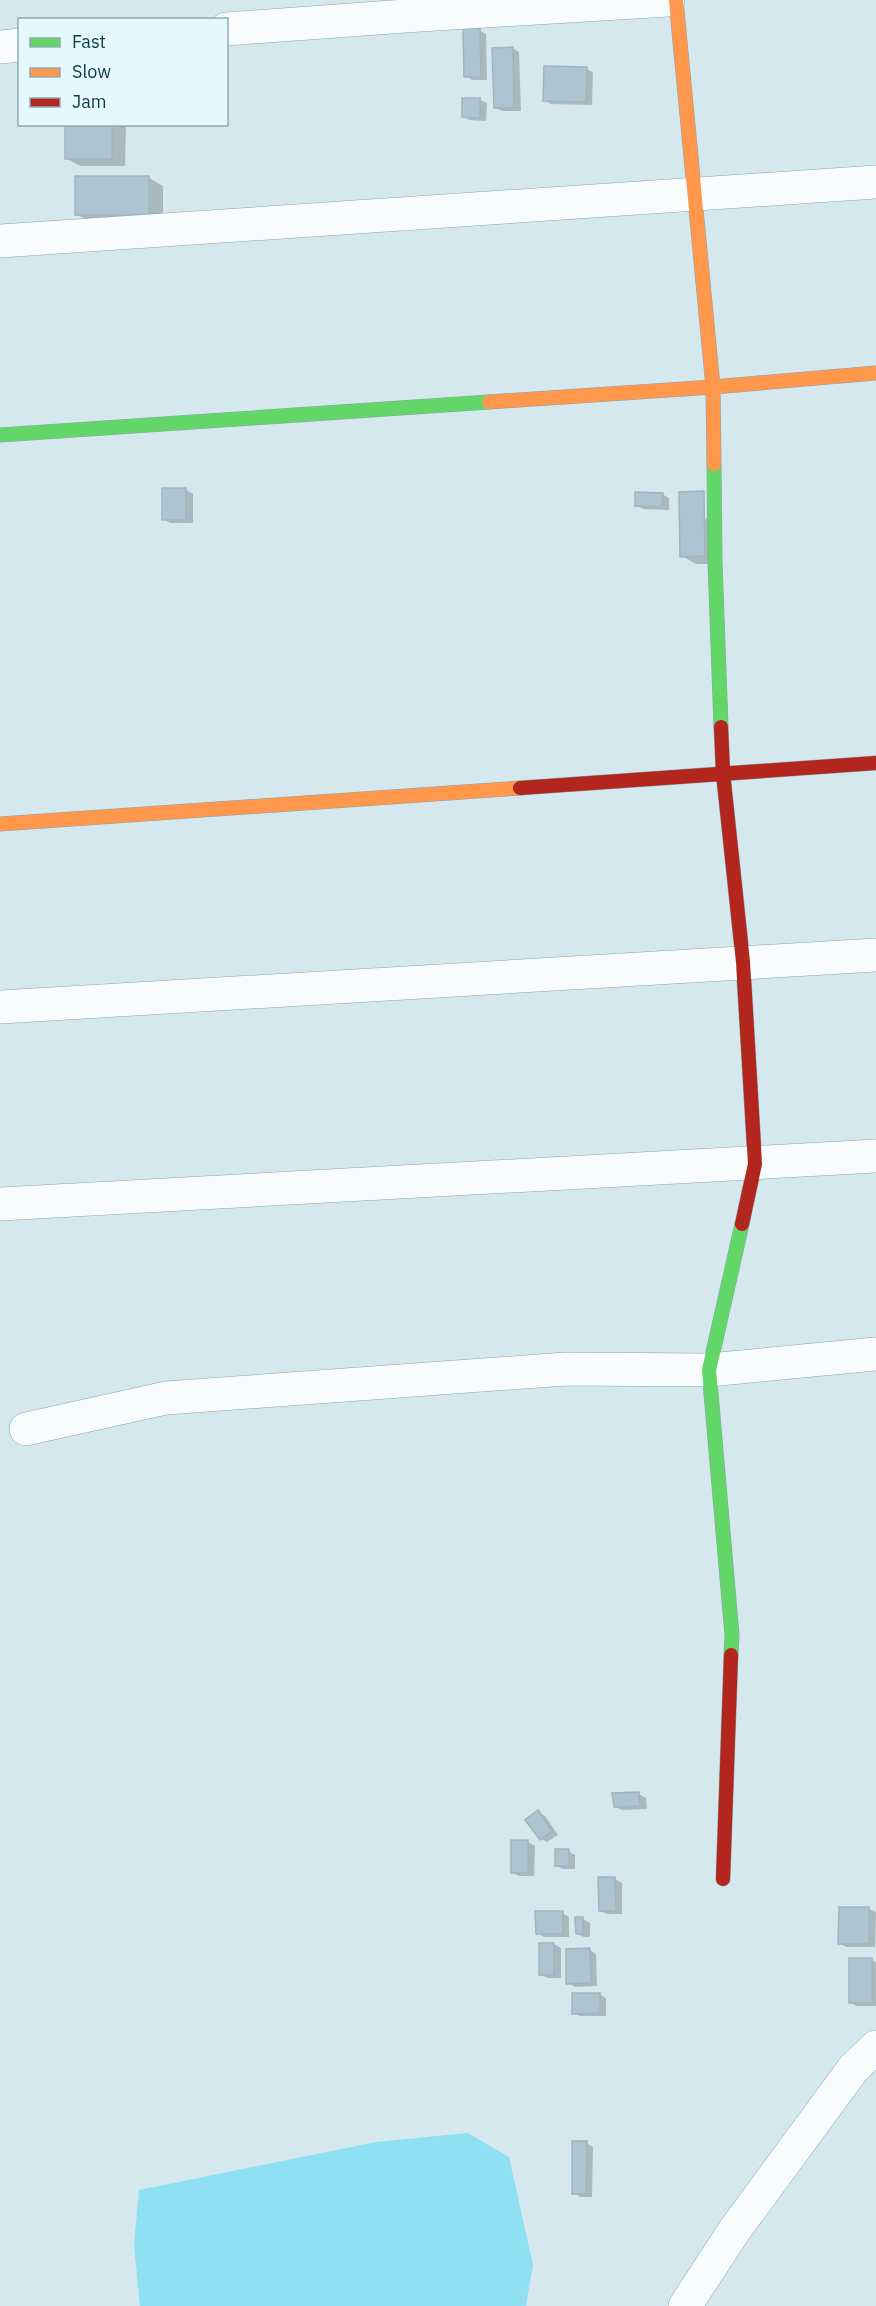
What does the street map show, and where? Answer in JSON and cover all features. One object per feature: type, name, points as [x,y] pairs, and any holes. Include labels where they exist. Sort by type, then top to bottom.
[{"type":"street","points":[[228,29],[668,0]]},
{"type":"street","points":[[676,0],[713,387],[715,562],[723,773],[743,962],[755,1164],[709,1370],[732,1635],[723,1879]]},
{"type":"street","points":[[0,47],[18,45]]},
{"type":"street","points":[[0,241],[876,182]]},
{"type":"street","points":[[0,435],[713,387],[876,373]]},
{"type":"street","points":[[0,824],[876,763]]},
{"type":"street","points":[[0,1007],[876,955]]},
{"type":"street","points":[[0,1204],[876,1156]]},
{"type":"street","points":[[26,1429],[166,1398],[567,1369],[709,1370],[876,1354]]},
{"type":"street","points":[[685,2306],[734,2230],[853,2069],[876,2048]]},
{"type":"water","points":[[468,2133],[509,2157],[533,2265],[526,2306],[140,2306],[134,2245],[139,2190],[376,2142]]},
{"type":"building","points":[[463,28],[480,28],[481,77],[464,77]]},
{"type":"building","points":[[513,47],[514,108],[494,108],[492,48]]},
{"type":"building","points":[[544,66],[587,67],[586,102],[543,101]]},
{"type":"building","points":[[462,98],[480,98],[480,118],[462,117]]},
{"type":"building","points":[[65,126],[112,126],[112,159],[65,159]]},
{"type":"building","points":[[75,176],[149,176],[149,215],[75,215]]},
{"type":"building","points":[[162,488],[186,488],[186,520],[162,520]]},
{"type":"building","points":[[704,491],[705,556],[680,557],[679,492]]},
{"type":"building","points":[[635,492],[663,493],[662,507],[635,506]]},
{"type":"building","points":[[639,1792],[640,1806],[614,1807],[612,1793]]},
{"type":"building","points":[[538,1810],[552,1831],[540,1840],[525,1820]]},
{"type":"building","points":[[511,1840],[528,1840],[528,1873],[511,1873]]},
{"type":"building","points":[[555,1849],[569,1849],[569,1866],[555,1866]]},
{"type":"building","points":[[598,1877],[615,1877],[616,1911],[599,1911]]},
{"type":"building","points":[[839,1907],[869,1907],[869,1944],[838,1944]]},
{"type":"building","points":[[535,1911],[563,1911],[563,1934],[536,1934]]},
{"type":"building","points":[[575,1917],[583,1917],[583,1934],[576,1934]]},
{"type":"building","points":[[539,1943],[554,1943],[554,1975],[539,1975]]},
{"type":"building","points":[[590,1948],[591,1983],[566,1984],[566,1949]]},
{"type":"building","points":[[849,1958],[872,1958],[872,2003],[849,2003]]},
{"type":"building","points":[[572,1993],[600,1993],[600,2013],[572,2014]]},
{"type":"building","points":[[572,2141],[587,2141],[586,2194],[572,2194]]},
{"type":"traffic: fast","points":[[0,435],[489,402]]},
{"type":"traffic: fast","points":[[714,464],[721,727]]},
{"type":"traffic: fast","points":[[731,1655],[732,1635],[709,1370],[742,1224]]},
{"type":"traffic: slow","points":[[676,0],[713,387],[714,464]]},
{"type":"traffic: slow","points":[[489,402],[876,373]]},
{"type":"traffic: slow","points":[[0,824],[520,788]]},
{"type":"traffic: jam","points":[[721,727],[723,773],[743,962],[755,1164],[742,1224]]},
{"type":"traffic: jam","points":[[520,788],[876,763]]},
{"type":"traffic: jam","points":[[723,1879],[731,1655]]}]
